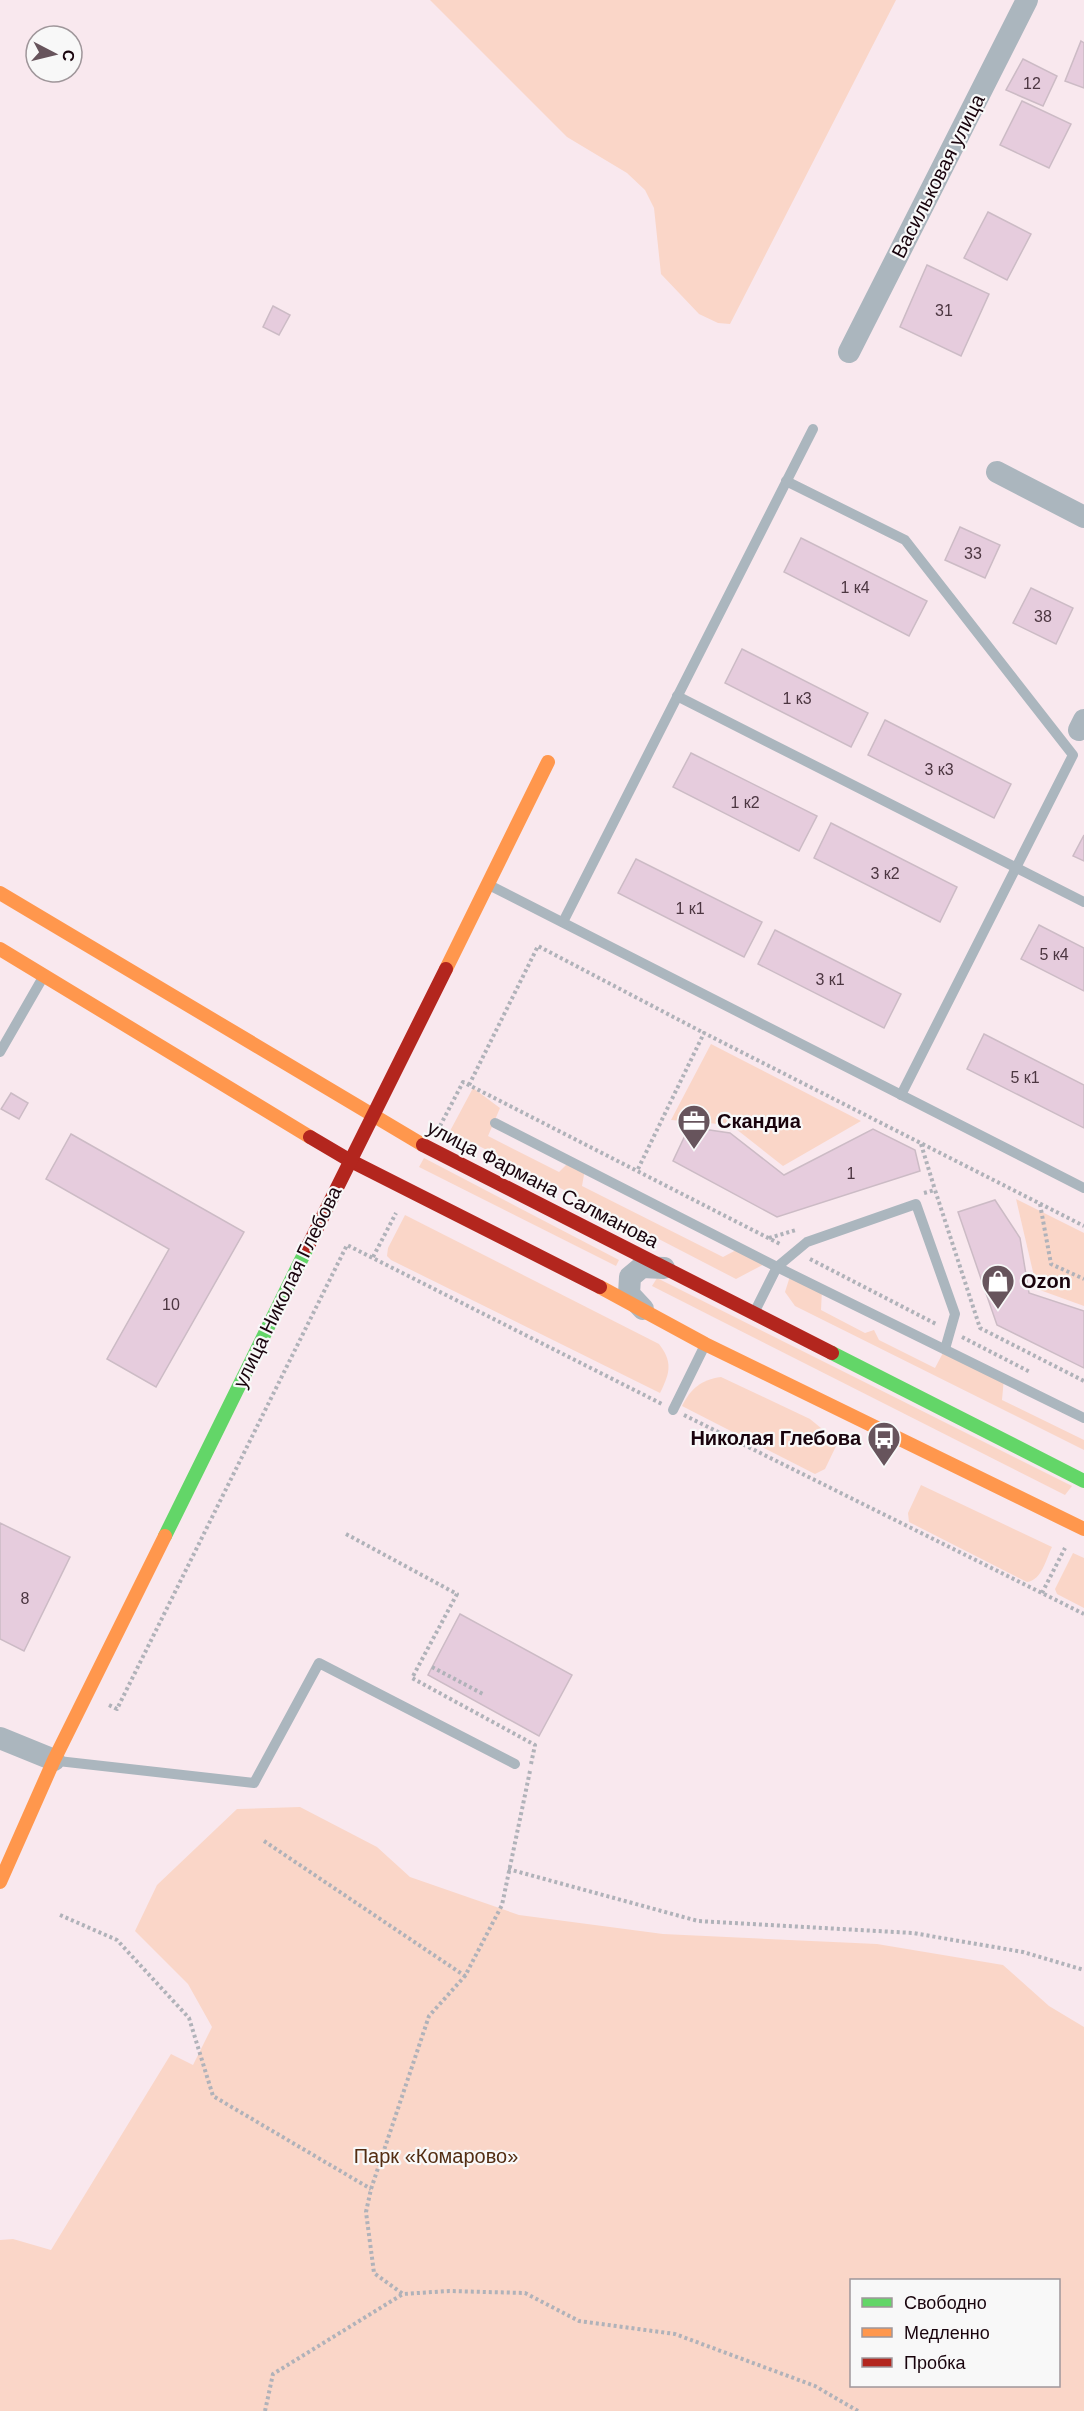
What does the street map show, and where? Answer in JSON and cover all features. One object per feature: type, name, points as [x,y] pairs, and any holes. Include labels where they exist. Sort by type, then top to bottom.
[{"type":"street","name":"Васильковая улица","points":[[849,352],[1027,0]]},
{"type":"street","points":[[997,472],[1084,517]]},
{"type":"street","name":"улица Николая Глебова","points":[[0,1882],[54,1760],[548,762]]},
{"type":"street","name":"улица Фармана Салманова","points":[[0,893],[372,1116],[753,1314],[1084,1481]]},
{"type":"street","points":[[0,949],[349,1160],[643,1309],[705,1344],[1084,1529]]},
{"type":"street","points":[[643,1309],[629,1294],[630,1277],[642,1266],[664,1268]]},
{"type":"street","points":[[0,1738],[54,1760]]},
{"type":"lane","points":[[563,922],[813,429]]},
{"type":"lane","points":[[786,481],[905,540],[1072,755],[901,1095]]},
{"type":"lane","points":[[677,696],[1084,902]]},
{"type":"lane","points":[[487,884],[1084,1188]]},
{"type":"lane","points":[[0,1052],[44,976]]},
{"type":"lane","points":[[495,1123],[777,1267],[1084,1418]]},
{"type":"lane","points":[[753,1314],[777,1267],[807,1242],[916,1204],[955,1314],[945,1348]]},
{"type":"lane","points":[[673,1410],[705,1344]]},
{"type":"lane","points":[[54,1760],[254,1784],[319,1663],[514,1764]]},
{"type":"path","points":[[469,1085],[538,946],[704,1034],[1084,1226]]},
{"type":"path","points":[[638,1169],[704,1034]]},
{"type":"path","points":[[440,1127],[463,1082],[638,1169],[1033,1373]]},
{"type":"path","points":[[921,1143],[935,1190]]},
{"type":"path","points":[[1040,1204],[1051,1264],[1084,1279]]},
{"type":"path","points":[[373,1257],[399,1207]]},
{"type":"path","points":[[104,1702],[117,1709],[348,1245],[673,1410],[1084,1614]]},
{"type":"path","points":[[346,1534],[456,1593],[412,1678],[536,1745],[502,1905],[465,1976],[429,2016],[371,2189],[366,2212],[374,2273],[403,2294]]},
{"type":"path","points":[[1042,1593],[1070,1540]]},
{"type":"path","points":[[432,1667],[483,1694]]},
{"type":"path","points":[[264,1841],[465,1976]]},
{"type":"path","points":[[508,1869],[698,1921],[913,1933],[1023,1952],[1084,1970]]},
{"type":"path","points":[[60,1915],[117,1940],[189,2018],[213,2096],[371,2189]]},
{"type":"path","points":[[265,2411],[273,2374],[403,2294],[449,2291],[525,2293],[579,2321],[675,2334],[815,2386],[858,2411]]},
{"type":"green space","points":[[430,0],[896,0],[730,324],[718,323],[699,314],[661,274],[654,208],[645,190],[627,173],[567,137]]},
{"type":"green space","points":[[711,1044],[861,1121],[783,1166],[731,1125],[671,1120]]},
{"type":"green space","points":[[473,1088],[500,1108],[488,1136],[559,1172],[570,1161],[585,1169],[582,1186],[723,1257],[740,1248],[768,1262],[736,1279],[450,1131]]},
{"type":"green space","points":[[424,1158],[619,1260],[616,1266],[419,1167]]},
{"type":"green space","points":[[1016,1199],[1084,1233],[1084,1306],[1037,1289]]},
{"type":"green space","points":[[405,1215],[659,1344],[668,1362],[668,1373],[660,1393],[391,1260],[387,1256],[388,1248]]},
{"type":"green space","points":[[791,1273],[822,1289],[821,1310],[865,1333],[874,1330],[879,1340],[935,1368],[945,1349],[1004,1378],[1002,1400],[1084,1440],[1084,1450],[795,1306],[785,1292]]},
{"type":"green space","points":[[657,1278],[1072,1486],[1065,1495],[652,1286]]},
{"type":"green space","points":[[721,1377],[810,1419],[838,1442],[825,1469],[815,1474],[682,1406],[697,1386]]},
{"type":"green space","points":[[921,1485],[1052,1547],[1040,1573],[1027,1582],[909,1522],[908,1513]]},
{"type":"green space","points":[[1073,1553],[1084,1558],[1084,1608],[1057,1594],[1055,1589]]},
{"type":"green space","name":"Парк «Комарово»","points":[[300,1807],[377,1847],[410,1877],[519,1915],[663,1934],[877,1944],[1003,1965],[1049,2006],[1084,2027],[1084,2411],[0,2411],[0,2240],[13,2239],[51,2250],[171,2054],[193,2065],[212,2027],[188,1984],[135,1931],[157,1885],[237,1809]]},
{"type":"building","points":[[1081,41],[1084,43],[1084,88],[1065,81]]},
{"type":"building","points":[[1023,59],[1057,76],[1043,106],[1006,90]]},
{"type":"building","points":[[1022,101],[1071,124],[1049,168],[1000,145]]},
{"type":"building","points":[[988,212],[1031,234],[1007,280],[964,258]]},
{"type":"building","points":[[927,265],[989,294],[961,356],[900,327]]},
{"type":"building","points":[[273,306],[290,315],[279,335],[263,327]]},
{"type":"building","points":[[960,527],[1000,545],[985,578],[945,560]]},
{"type":"building","points":[[801,538],[927,601],[909,636],[784,572]]},
{"type":"building","points":[[1031,588],[1073,608],[1056,644],[1013,623]]},
{"type":"building","points":[[742,649],[868,713],[851,747],[725,683]]},
{"type":"building","points":[[885,720],[1011,784],[994,818],[868,755]]},
{"type":"building","points":[[691,753],[817,816],[799,851],[673,787]]},
{"type":"building","points":[[831,823],[957,887],[940,922],[814,858]]},
{"type":"building","points":[[1084,835],[1084,861],[1073,856]]},
{"type":"building","points":[[636,859],[762,922],[744,957],[618,893]]},
{"type":"building","points":[[1039,925],[1084,948],[1084,991],[1021,959]]},
{"type":"building","points":[[775,930],[901,994],[884,1028],[758,964]]},
{"type":"building","points":[[984,1034],[1084,1085],[1084,1128],[967,1069]]},
{"type":"building","points":[[11,1093],[28,1103],[19,1119],[1,1109]]},
{"type":"building","points":[[689,1127],[730,1133],[784,1175],[873,1129],[915,1150],[920,1171],[777,1217],[673,1161]]},
{"type":"building","points":[[71,1134],[244,1232],[156,1387],[107,1359],[169,1249],[46,1179]]},
{"type":"building","points":[[995,1200],[1020,1238],[1029,1293],[1084,1311],[1084,1368],[997,1325],[958,1212]]},
{"type":"building","points":[[0,1523],[70,1557],[24,1651],[0,1639]]},
{"type":"building","points":[[460,1614],[572,1675],[539,1736],[428,1675]]},
{"type":"traffic: fast","points":[[165,1536],[308,1246]]},
{"type":"traffic: fast","points":[[832,1353],[1084,1481]]},
{"type":"traffic: slow","points":[[446,969],[548,762]]},
{"type":"traffic: slow","points":[[0,893],[423,1145]]},
{"type":"traffic: slow","points":[[0,949],[310,1137]]},
{"type":"traffic: slow","points":[[600,1287],[705,1344],[1084,1529]]},
{"type":"traffic: slow","points":[[0,1882],[54,1760],[165,1536]]},
{"type":"traffic: jam","points":[[308,1246],[446,969]]},
{"type":"traffic: jam","points":[[310,1137],[349,1160],[600,1287]]},
{"type":"traffic: jam","points":[[423,1145],[832,1353]]},
{"type":"place","name":"Скандиа","points":[[694,1150]]},
{"type":"place","name":"Ozon","points":[[998,1310]]},
{"type":"place","name":"Николая Глебова","points":[[884,1467]]}]
